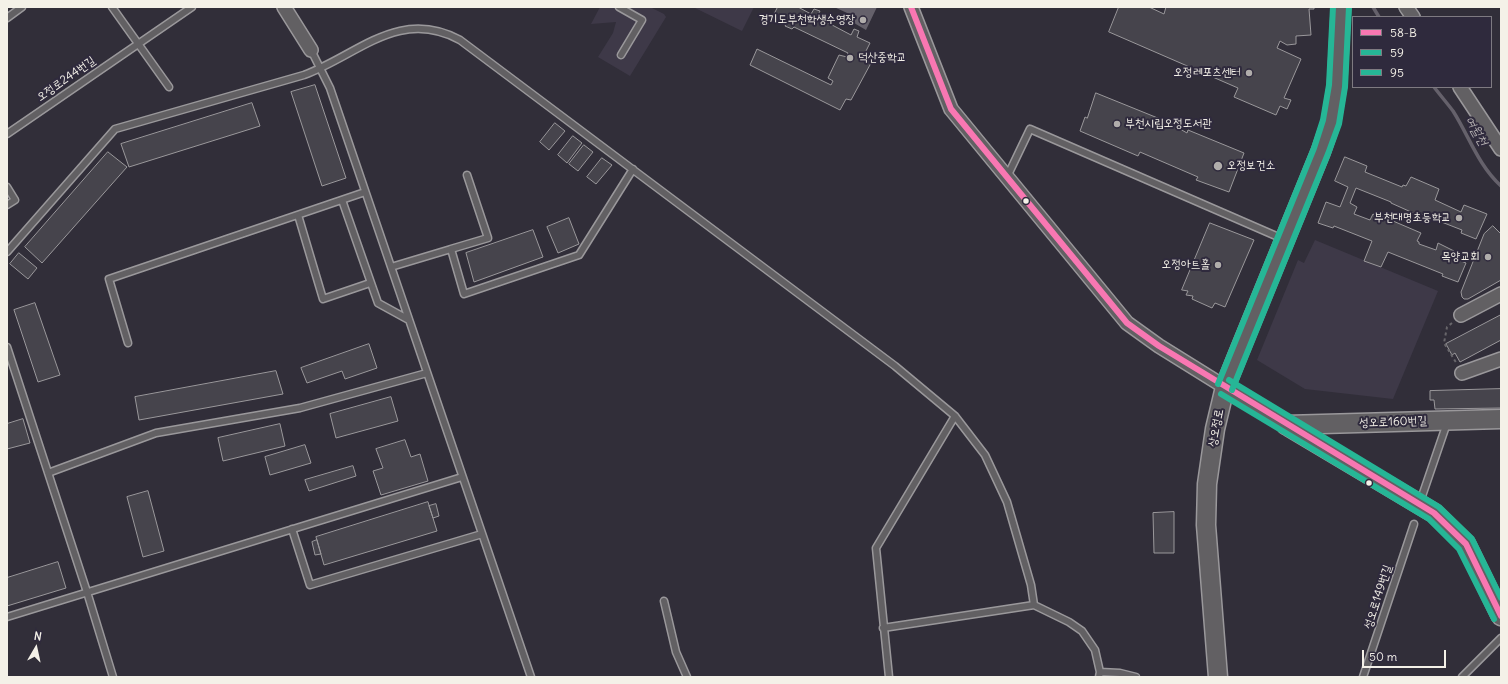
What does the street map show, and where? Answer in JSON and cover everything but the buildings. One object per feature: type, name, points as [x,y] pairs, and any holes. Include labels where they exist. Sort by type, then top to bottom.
[{"type":"street","points":[[284,7],[311,50]]},
{"type":"street","points":[[911,7],[952,109],[1127,322],[1158,346],[1434,514],[1466,544],[1501,616]]},
{"type":"street","name":"상오정로","points":[[1218,677],[1206,525],[1207,484],[1215,429],[1225,387],[1320,151],[1330,122],[1337,86],[1341,7]]},
{"type":"street","points":[[1406,7],[1412,16]]},
{"type":"street","points":[[1461,88],[1501,149]]},
{"type":"street","points":[[1461,315],[1501,294]]},
{"type":"street","points":[[1462,373],[1501,359]]},
{"type":"street","name":"성오로160번길","points":[[1286,425],[1501,419]]},
{"type":"lane","points":[[7,18],[22,7]]},
{"type":"lane","points":[[112,7],[169,87]]},
{"type":"lane","name":"오정로244번길","points":[[7,134],[192,7]]},
{"type":"lane","points":[[619,7],[642,20],[621,55]]},
{"type":"lane","points":[[7,252],[115,129],[304,75],[320,69],[364,44],[395,31],[425,28],[447,33],[460,40],[895,366],[955,416],[985,455],[1007,502],[1031,585],[1034,605]]},
{"type":"lane","points":[[311,50],[330,88],[531,677]]},
{"type":"lane","points":[[1008,177],[1030,129],[1285,239]]},
{"type":"lane","points":[[451,249],[464,294],[579,255],[632,169]]},
{"type":"lane","points":[[391,267],[488,238],[468,175]]},
{"type":"lane","points":[[7,187],[15,200],[7,205]]},
{"type":"lane","points":[[128,343],[109,279],[365,192]]},
{"type":"lane","points":[[342,200],[378,303],[409,320]]},
{"type":"lane","points":[[298,215],[323,299],[370,283]]},
{"type":"lane","points":[[7,347],[87,592],[113,677]]},
{"type":"lane","points":[[48,473],[156,433],[300,408],[427,373]]},
{"type":"lane","points":[[889,677],[876,548],[955,416]]},
{"type":"lane","points":[[1419,505],[1448,420]]},
{"type":"lane","points":[[7,617],[462,477]]},
{"type":"lane","name":"성오로149번길","points":[[1363,677],[1414,524]]},
{"type":"lane","points":[[292,529],[310,585],[482,534]]},
{"type":"lane","points":[[664,601],[676,652],[687,677]]},
{"type":"lane","points":[[883,628],[1034,605],[1069,622],[1082,631],[1095,650],[1099,674],[1120,673],[1136,677]]},
{"type":"lane","points":[[1462,677],[1501,638]]},
{"type":"path","points":[[1461,315],[1447,327],[1444,342],[1462,373]]},
{"type":"shaded area","points":[[600,7],[650,7],[664,14],[666,17],[630,76],[598,57],[613,33],[616,22],[591,24]]},
{"type":"shaded area","points":[[693,7],[754,7],[742,31]]},
{"type":"shaded area","name":"경기도부천학생수영장","points":[[834,7],[877,7],[866,30],[854,23],[856,17]]},
{"type":"shaded area","points":[[1315,240],[1438,291],[1393,399],[1305,389],[1257,360],[1298,260],[1304,263]]},
{"type":"waterway","name":"여월천","points":[[1373,7],[1378,16]]},
{"type":"waterway","name":"여월천","points":[[1435,88],[1453,111],[1486,169],[1501,186]]},
{"type":"transit line","name":"58-B","points":[[911,7],[951,109],[1127,323],[1159,346],[1434,513],[1466,544],[1501,616]]},
{"type":"transit line","name":"95","points":[[1218,384],[1314,148],[1323,120],[1329,85],[1333,7]]},
{"type":"transit line","name":"59","points":[[1232,390],[1339,124],[1345,87],[1349,7]]},
{"type":"transit line","name":"95","points":[[1229,380],[1439,507],[1472,539],[1501,598]]},
{"type":"transit line","name":"59","points":[[1221,394],[1429,519],[1459,549],[1494,619]]},
{"type":"place","name":"경기도부천학생수영장","points":[[863,20]]},
{"type":"place","name":"덕산중학교","points":[[850,58]]},
{"type":"place","name":"오정레포츠센터","points":[[1249,73]]},
{"type":"place","name":"부천시립오정도서관","points":[[1117,124]]},
{"type":"place","name":"오정보건소","points":[[1218,166]]},
{"type":"place","name":"부천대명초등학교","points":[[1459,218]]},
{"type":"place","name":"목양교회","points":[[1488,257]]},
{"type":"place","name":"오정아트홀","points":[[1218,265]]}]
